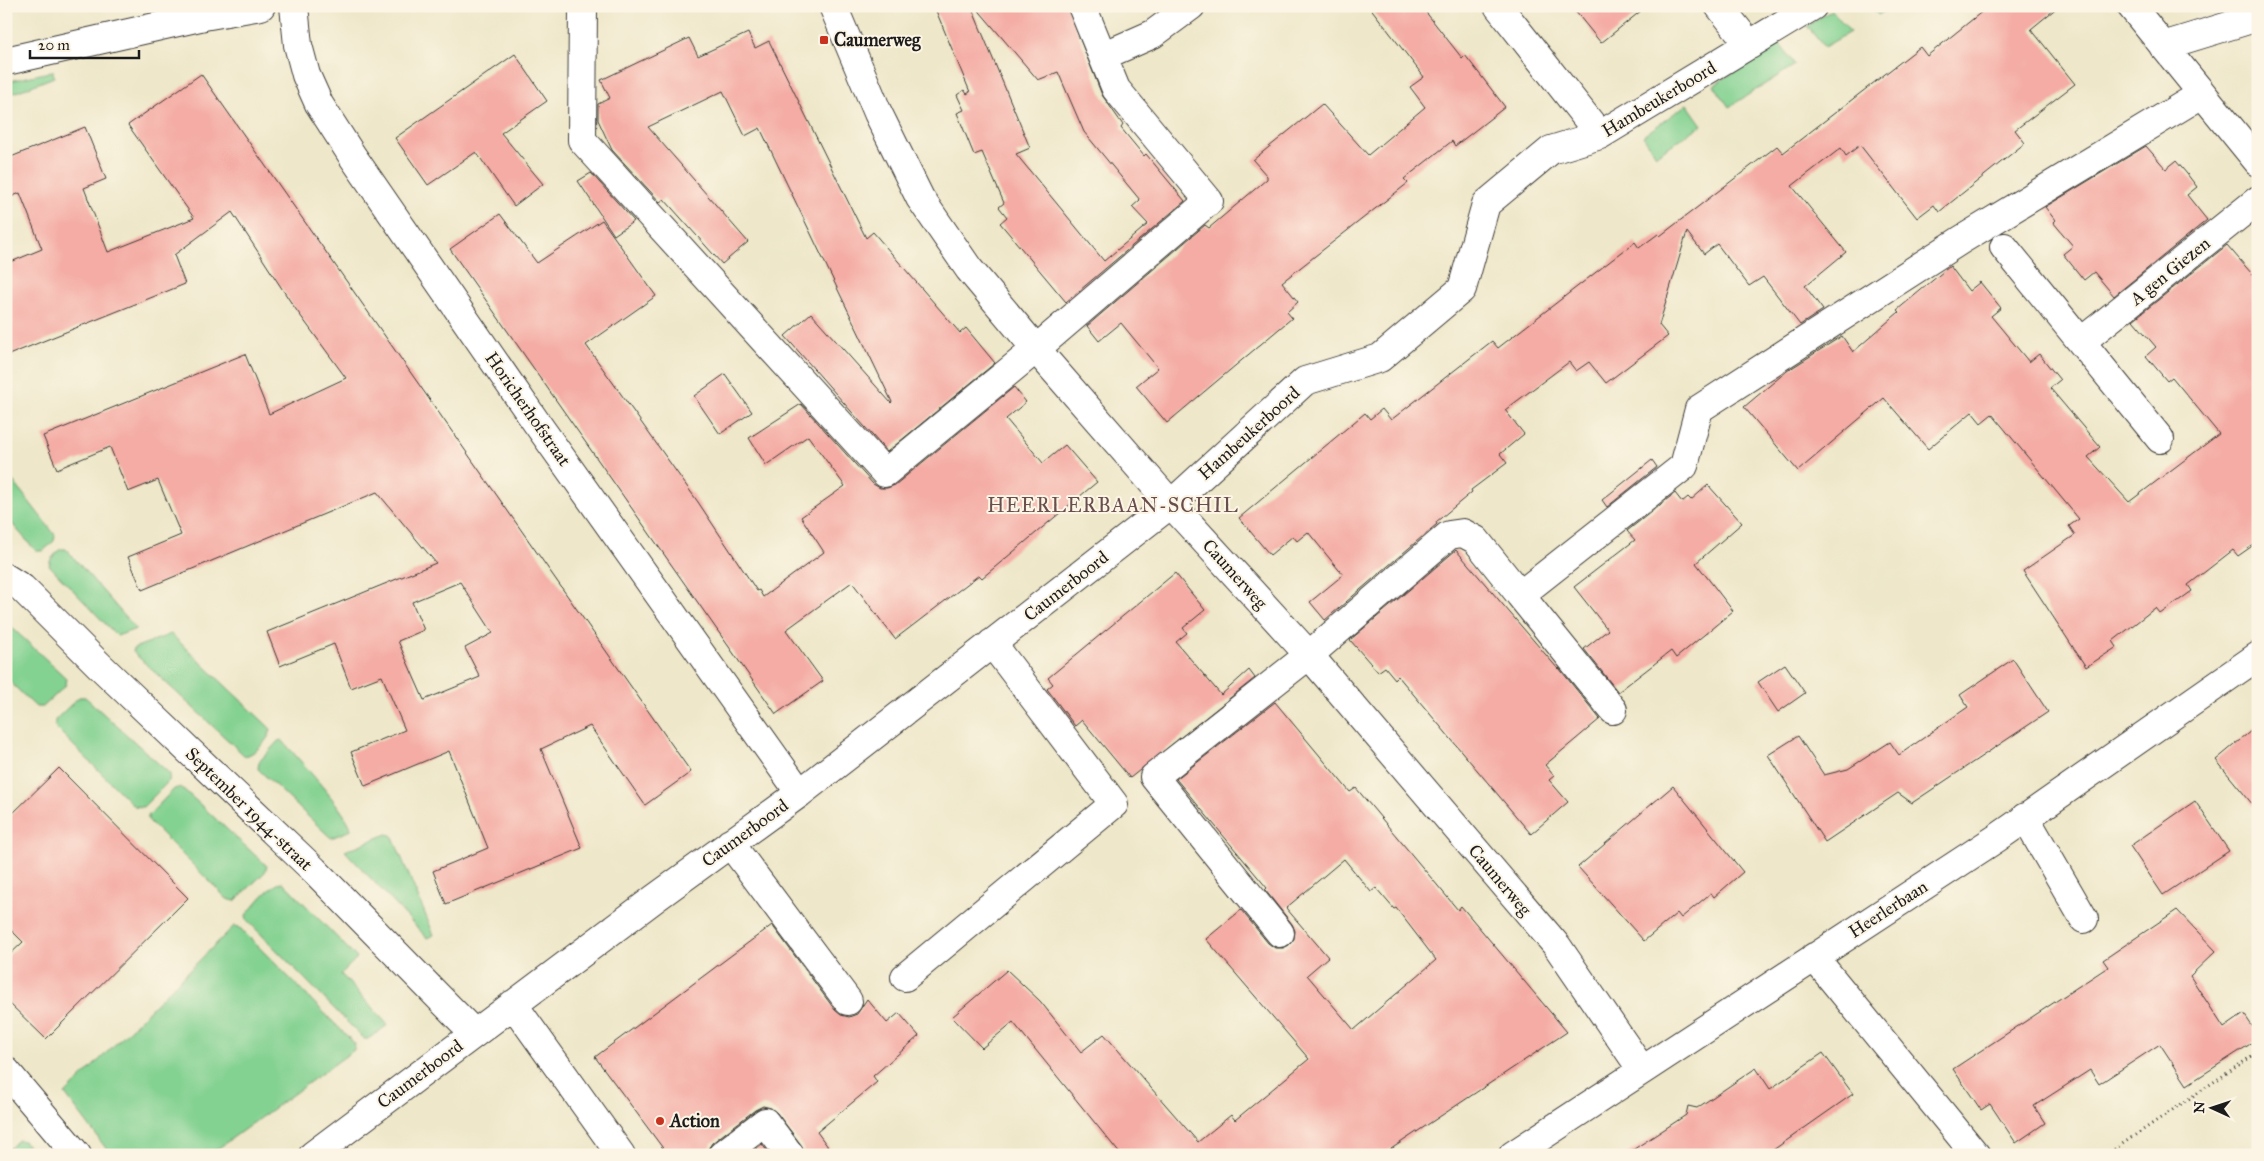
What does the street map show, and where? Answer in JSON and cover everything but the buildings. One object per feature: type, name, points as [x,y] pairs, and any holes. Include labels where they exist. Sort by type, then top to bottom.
[{"type":"street","points":[[6,61],[204,16],[261,6]]},
{"type":"street","name":"Horicherhofstraat","points":[[294,6],[298,45],[306,75],[319,104],[353,157],[536,422],[800,793]]},
{"type":"street","points":[[584,6],[582,140],[885,473],[1036,349],[1209,201],[1116,89],[1082,6]]},
{"type":"street","name":"Caumerweg","points":[[833,6],[878,113],[920,198],[969,268],[1036,349],[1172,504],[1309,655],[1557,946],[1642,1070]]},
{"type":"street","points":[[1103,56],[1153,34],[1191,6]]},
{"type":"street","points":[[1498,6],[1600,135]]},
{"type":"street","points":[[1719,6],[1750,44]]},
{"type":"street","name":"Hambeukerboord","points":[[1172,504],[1306,381],[1380,358],[1462,289],[1486,204],[1551,150],[1600,135],[1813,6]]},
{"type":"street","points":[[2131,6],[2258,162]]},
{"type":"street","points":[[2163,46],[2258,17]]},
{"type":"street","points":[[1520,595],[1684,466],[1699,409],[1960,240],[2202,94]]},
{"type":"street","name":"A gen Giezen","points":[[2082,341],[2258,200]]},
{"type":"street","points":[[2004,247],[2160,439]]},
{"type":"street","name":"Caumerboord","points":[[313,1155],[513,1004],[800,793],[1172,504]]},
{"type":"street","points":[[1280,933],[1154,777],[1309,655],[1449,536],[1463,533],[1476,540],[1613,710]]},
{"type":"street","name":"September 1944-straat","points":[[6,561],[14,583],[314,870],[474,1033]]},
{"type":"street","points":[[906,977],[1114,804],[992,643]]},
{"type":"street","name":"Heerlerbaan","points":[[1513,1155],[1997,838],[2258,656]]},
{"type":"street","points":[[2025,817],[2084,919]]},
{"type":"street","points":[[730,843],[848,1001]]},
{"type":"street","points":[[1814,957],[1976,1155]]},
{"type":"street","points":[[513,1004],[621,1155]]},
{"type":"street","points":[[6,1071],[77,1155]]},
{"type":"street","points":[[722,1155],[765,1122],[790,1155]]},
{"type":"path","points":[[2106,1155],[2258,1052]]},
{"type":"green space","points":[[1871,6],[1894,6],[1878,15]]},
{"type":"green space","points":[[1832,10],[1850,32],[1824,47],[1807,26]]},
{"type":"green space","points":[[1779,43],[1795,65],[1729,107],[1714,85]]},
{"type":"green space","points":[[53,71],[54,77],[6,96],[6,82]]},
{"type":"green space","points":[[1687,104],[1702,125],[1656,155],[1643,136]]},
{"type":"green space","points":[[6,472],[55,535],[54,541],[43,551],[36,551],[6,517]]},
{"type":"green space","points":[[60,549],[66,549],[136,629],[117,636],[49,565],[51,559]]},
{"type":"green space","points":[[6,622],[67,679],[65,686],[43,707],[36,707],[6,678]]},
{"type":"green space","points":[[171,634],[271,729],[265,741],[249,755],[245,756],[133,652],[134,648]]},
{"type":"green space","points":[[79,697],[85,697],[170,774],[169,781],[143,807],[134,806],[55,727],[55,720]]},
{"type":"green space","points":[[282,740],[333,800],[349,823],[351,830],[331,838],[258,769],[259,762],[278,741]]},
{"type":"green space","points":[[181,787],[267,866],[265,872],[235,901],[227,899],[148,820],[148,816],[174,789]]},
{"type":"green space","points":[[387,834],[392,835],[434,935],[427,938],[345,851]]},
{"type":"green space","points":[[283,882],[357,958],[341,974],[388,1025],[368,1039],[364,1039],[247,920],[246,915],[263,896],[272,887]]},
{"type":"green space","points":[[234,926],[239,927],[355,1044],[354,1050],[209,1155],[111,1155],[65,1094]]},
{"type":"green space","points":[[18,1140],[24,1141],[35,1155],[6,1155],[6,1152]]},
{"type":"place","name":"Caumerweg","points":[[824,40]]},
{"type":"place","name":"Action","points":[[660,1121]]},
{"type":"district","name":"HEERLERBAAN-SCHIL","points":[[1113,505]]}]
